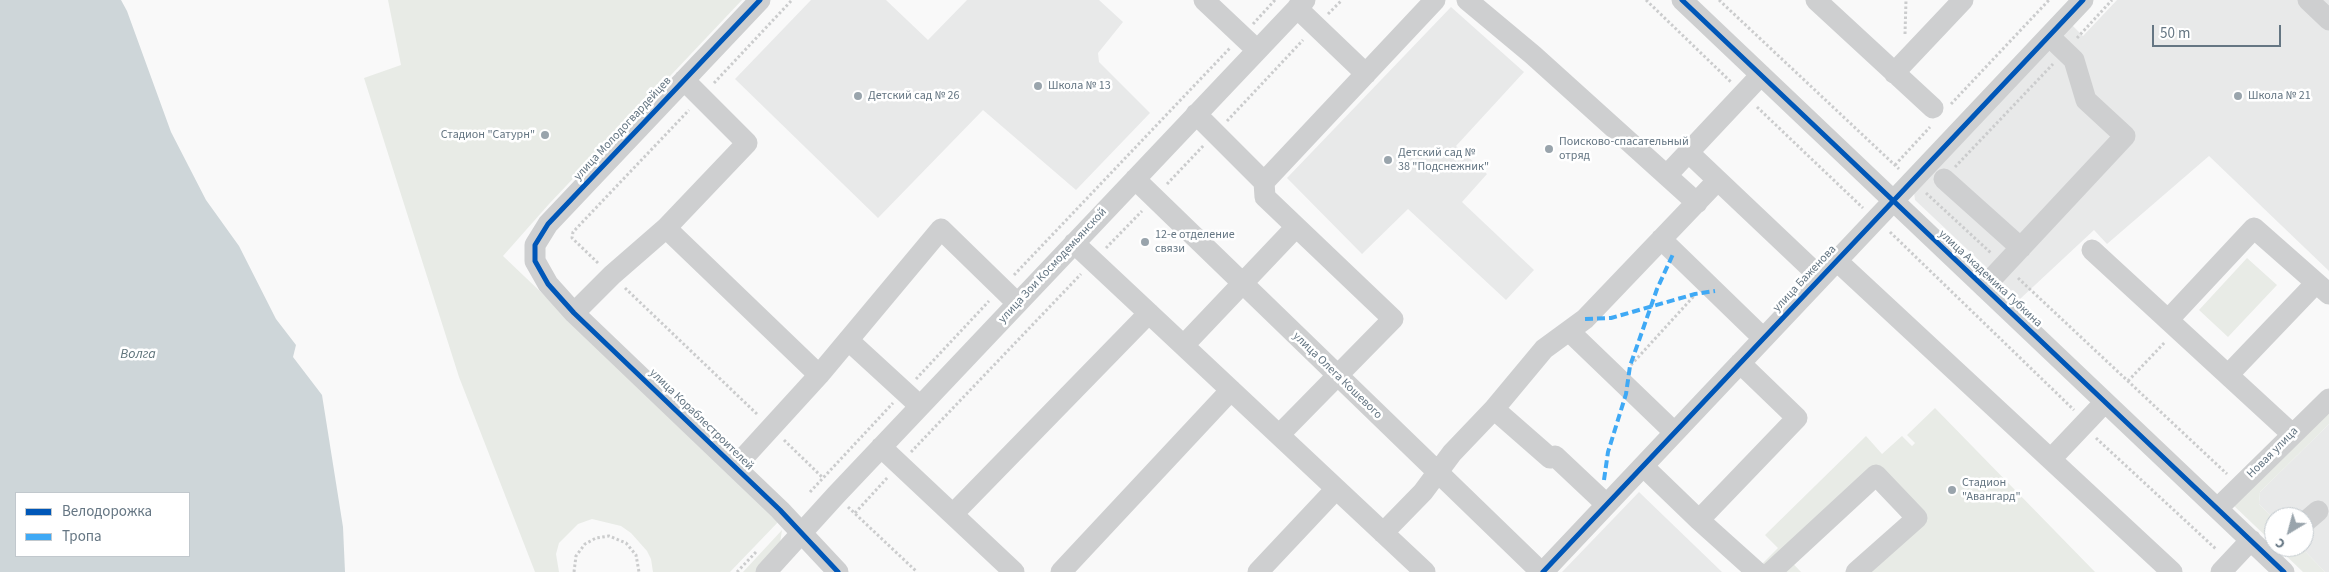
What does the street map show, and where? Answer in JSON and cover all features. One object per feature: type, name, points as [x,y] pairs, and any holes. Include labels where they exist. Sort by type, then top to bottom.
[{"type":"street","name":"улица Молодогвардейцев","points":[[548,284],[535,262],[536,245],[548,224],[760,0]]},
{"type":"street","points":[[1204,0],[1249,43]]},
{"type":"street","points":[[1264,182],[1435,0]]},
{"type":"street","points":[[1467,0],[1533,55],[1696,202]]},
{"type":"street","name":"улица Академика Губкина","points":[[1682,0],[2251,540],[2264,547]]},
{"type":"street","points":[[1816,0],[1938,113]]},
{"type":"street","name":"улица Баженова","points":[[1542,572],[2083,0]]},
{"type":"street","points":[[2308,0],[2329,20]]},
{"type":"street","points":[[1301,4],[1366,74]]},
{"type":"street","name":"улица Зои Космодемьянской","points":[[766,572],[794,525],[836,495],[1135,179],[1196,114],[1249,43],[1301,4]]},
{"type":"street","points":[[1894,73],[1951,4]]},
{"type":"street","points":[[1984,287],[2125,136],[2086,100],[2074,60],[2049,36]]},
{"type":"street","points":[[1667,175],[1761,75]]},
{"type":"street","points":[[574,313],[612,275],[666,228],[747,143],[684,80]]},
{"type":"street","points":[[1196,114],[1264,182],[1265,197],[1393,319],[1280,436]]},
{"type":"street","points":[[1688,152],[1820,277]]},
{"type":"street","name":"улица Олега Кошевого","points":[[1135,179],[1242,285],[1542,572]]},
{"type":"street","points":[[1944,179],[2021,248]]},
{"type":"street","points":[[1383,533],[1423,492],[1452,453],[1494,409],[1544,349],[1585,319],[1717,181]]},
{"type":"street","points":[[1184,345],[1296,227]]},
{"type":"street","points":[[666,228],[819,374]]},
{"type":"street","points":[[2173,324],[2254,228],[2322,288],[2228,375]]},
{"type":"street","points":[[735,467],[819,374],[940,229],[1017,303]]},
{"type":"street","points":[[1661,239],[1763,338]]},
{"type":"street","points":[[1074,243],[1425,572]]},
{"type":"street","points":[[2092,250],[2292,434]]},
{"type":"street","points":[[1836,260],[2172,572]]},
{"type":"street","name":"улица Кораблестроителей","points":[[548,284],[574,313],[794,525],[838,572]]},
{"type":"street","points":[[953,514],[1149,313]]},
{"type":"street","points":[[1569,331],[1674,432]]},
{"type":"street","points":[[848,340],[920,406]]},
{"type":"street","points":[[1699,520],[1797,418],[1740,363]]},
{"type":"street","points":[[1061,572],[1231,390]]},
{"type":"street","name":"Новая улица","points":[[2218,508],[2329,399]]},
{"type":"street","points":[[2051,460],[2105,402]]},
{"type":"street","points":[[1494,409],[1550,458],[1555,456],[1606,504]]},
{"type":"street","points":[[881,447],[1014,572]]},
{"type":"street","points":[[1642,466],[1757,572]]},
{"type":"street","points":[[1770,572],[1876,475],[1917,518],[1856,572]]},
{"type":"street","points":[[1258,572],[1336,488]]},
{"type":"street","points":[[2228,564],[2251,540]]},
{"type":"street","name":"улица Академика Губкина","points":[[2276,557],[2284,572]]},
{"type":"path","points":[[794,525],[821,480],[1001,288],[1249,43],[1276,0]]},
{"type":"path","points":[[1646,0],[2078,413],[2091,433],[2216,549],[2228,564]]},
{"type":"path","points":[[1719,0],[2240,486]]},
{"type":"path","points":[[1895,165],[1938,113],[2049,0]]},
{"type":"path","points":[[1630,366],[1706,283]]},
{"type":"path","points":[[2128,381],[2173,324]]},
{"type":"path","points":[[821,480],[917,572]]},
{"type":"path","points":[[574,572],[576,556],[585,544],[596,538],[609,536],[626,543],[636,555],[639,572]]},
{"type":"path","points":[[737,572],[761,546]]},
{"type":"shaded area","points":[[388,0],[742,0],[549,204],[503,256],[780,520],[730,572],[653,572],[651,559],[647,551],[631,533],[621,526],[592,519],[578,524],[559,543],[556,554],[559,572],[535,572],[459,377],[364,78],[401,65]]},
{"type":"shaded area","points":[[811,0],[886,0],[928,40],[967,0],[1099,0],[1123,22],[1098,53],[1099,62],[1150,113],[1076,190],[983,110],[878,218],[735,79]]},
{"type":"shaded area","points":[[2117,0],[2329,0],[2329,271],[2209,156],[2107,244],[2094,230],[2020,299],[1915,200],[1914,192],[2071,24],[2083,36]]},
{"type":"shaded area","name":"Детский сад № 38 \"Подснежник\"","points":[[1451,7],[1524,72],[1456,146],[1487,174],[1462,202],[1534,270],[1506,300],[1408,209],[1362,254],[1287,178]]},
{"type":"shaded area","points":[[2247,258],[2277,285],[2228,337],[2199,310]]},
{"type":"shaded area","name":"Стадион \"Авангард\"","points":[[1935,408],[2095,572],[1865,572],[1921,523],[1869,468],[1782,552],[1801,572],[1754,572],[1778,548],[1765,535],[1866,436],[1882,454],[1902,436],[1912,446],[1915,443],[1907,435]]},
{"type":"shaded area","points":[[2329,409],[2329,424],[2260,492],[2259,504],[2264,509],[2264,534],[2232,504]]},
{"type":"shaded area","points":[[2329,424],[2329,572],[2325,572],[2311,557],[2314,557],[2314,507],[2264,507],[2264,509],[2259,504],[2260,492]]},
{"type":"shaded area","points":[[1639,492],[1722,572],[1562,572]]},
{"type":"shaded area","points":[[782,530],[779,549],[758,572],[743,572]]},
{"type":"shaded area","points":[[2287,557],[2311,557],[2325,572],[2303,572]]},
{"type":"water","name":"Волга","points":[[0,0],[121,0],[127,11],[171,132],[206,200],[239,246],[276,319],[296,345],[293,357],[322,395],[343,527],[345,572],[0,572]]},
{"type":"marked path","points":[[1604,480],[1608,452],[1626,394],[1630,366],[1657,289],[1674,252]]},
{"type":"marked path","points":[[1585,319],[1611,318],[1695,294],[1715,291]]},
{"type":"cycle path","points":[[760,0],[548,224],[535,245],[535,261],[548,284],[574,313],[780,510],[838,572]]},
{"type":"cycle path","points":[[1682,0],[2284,572]]},
{"type":"cycle path","points":[[1543,572],[2083,0]]},
{"type":"place","name":"Школа № 13","points":[[1038,86]]},
{"type":"place","name":"Детский сад № 26","points":[[858,96]]},
{"type":"place","name":"Школа № 21","points":[[2238,96]]},
{"type":"place","name":"Стадион \"Сатурн\"","points":[[545,135]]},
{"type":"place","name":"Поисково-спасательный отряд","points":[[1549,149]]},
{"type":"place","name":"Детский сад № 38 \"Подснежник\"","points":[[1388,160]]},
{"type":"place","name":"12-е отделение связи","points":[[1145,242]]},
{"type":"place","name":"Стадион \"Авангард\"","points":[[1952,490]]}]
